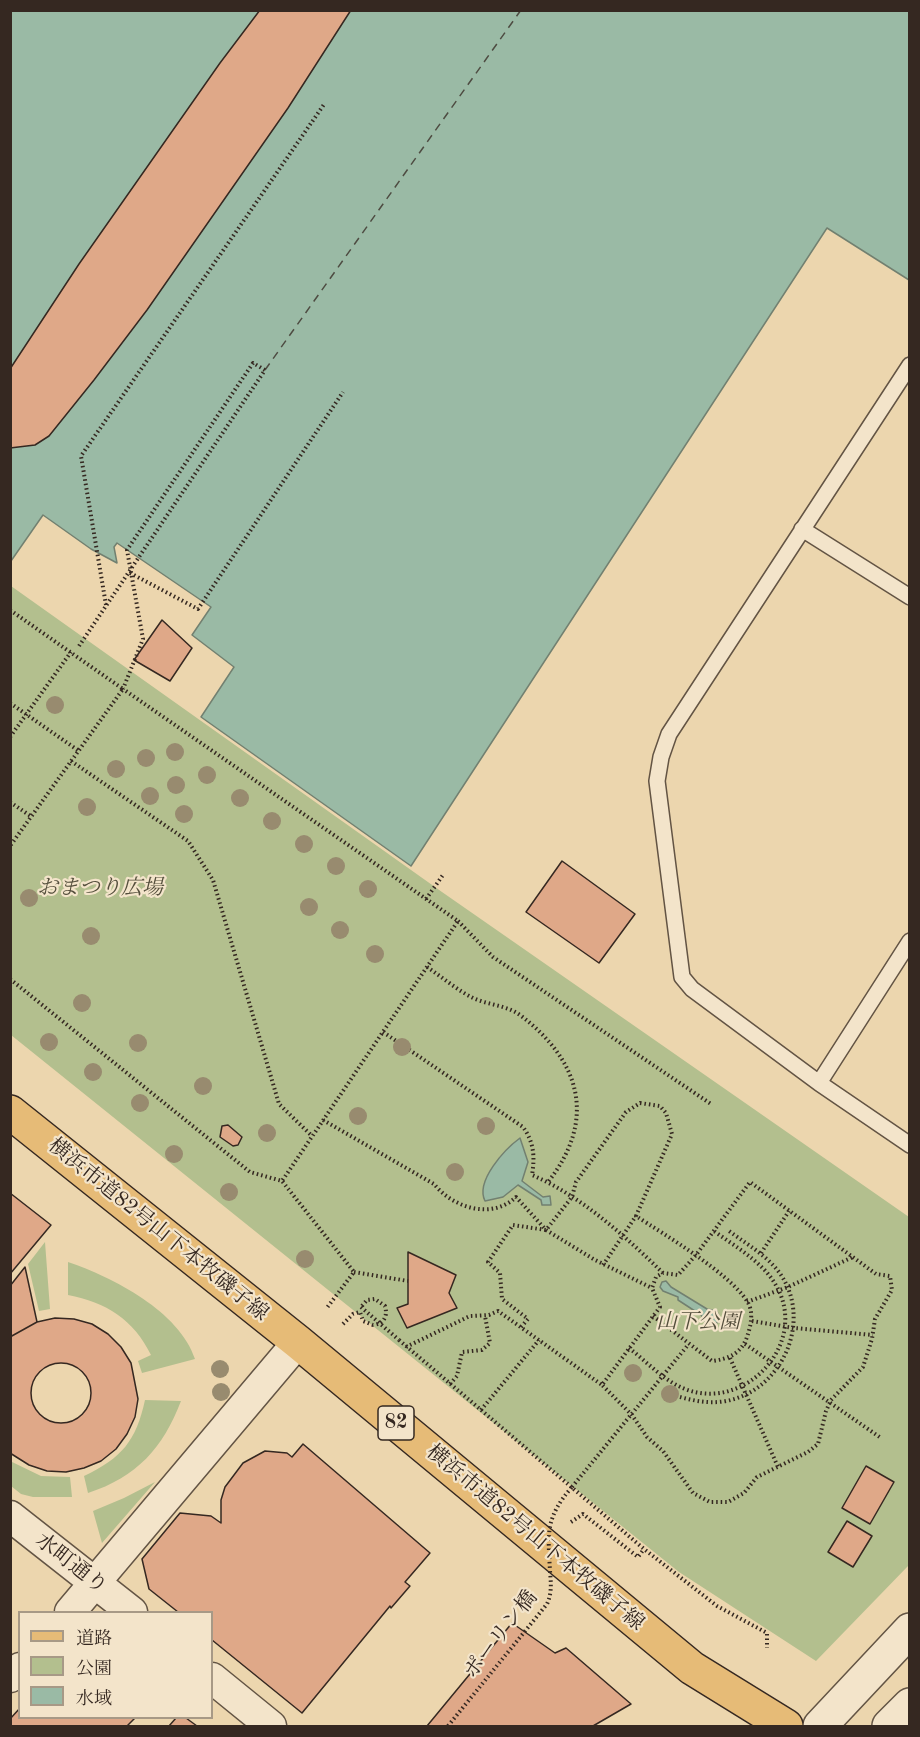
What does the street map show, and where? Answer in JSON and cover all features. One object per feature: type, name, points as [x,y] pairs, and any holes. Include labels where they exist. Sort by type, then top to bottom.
[{"type":"main road","name":"横浜市道82号山下本牧磯子線","points":[[10,1112],[298,1342],[692,1668],[786,1726]]},
{"type":"street","points":[[71,1611],[298,1342]]},
{"type":"street","name":"水町通り","points":[[10,1516],[131,1611]]},
{"type":"street","points":[[820,1726],[909,1630]]},
{"type":"street","points":[[213,1679],[271,1726]]},
{"type":"street","points":[[889,1726],[909,1705]]},
{"type":"lane","points":[[909,365],[669,734],[661,757],[657,781],[682,977],[692,989],[819,1083],[909,1145]]},
{"type":"lane","points":[[802,529],[909,597]]},
{"type":"lane","points":[[819,1083],[909,941]]},
{"type":"path","points":[[107,606],[81,456],[325,103]]},
{"type":"path","points":[[10,846],[123,689],[143,639],[131,573],[129,561],[127,550],[253,363],[265,370],[149,544],[136,563],[129,573],[107,606],[79,646]]},
{"type":"path","points":[[129,573],[198,609],[343,392]]},
{"type":"path","points":[[10,610],[458,921],[493,957],[711,1104]]},
{"type":"path","points":[[10,736],[70,652]]},
{"type":"path","points":[[10,703],[79,751]]},
{"type":"path","points":[[70,761],[188,841],[213,880],[279,1104],[312,1136]]},
{"type":"path","points":[[10,802],[32,816]]},
{"type":"path","points":[[426,899],[443,875]]},
{"type":"path","points":[[282,1181],[458,921]]},
{"type":"path","points":[[427,967],[474,998],[499,1004],[519,1014],[564,1059],[573,1078],[576,1112],[567,1152],[548,1182]]},
{"type":"path","points":[[10,979],[250,1172],[282,1181],[354,1272],[408,1281]]},
{"type":"path","points":[[383,1032],[523,1127],[530,1136],[533,1149],[532,1175],[572,1197],[622,1236],[663,1273],[678,1275],[696,1255],[750,1182],[876,1274],[890,1276],[892,1290],[875,1318],[873,1335],[863,1367],[830,1404],[818,1444],[808,1452],[758,1477],[744,1492],[728,1502],[702,1500],[693,1493],[676,1474],[663,1451],[647,1437],[632,1415],[602,1385],[498,1311],[485,1316],[470,1316],[406,1347]]},
{"type":"path","points":[[546,1230],[572,1197],[576,1182],[626,1112],[640,1103],[660,1106],[666,1113],[672,1134],[636,1216],[603,1265]]},
{"type":"path","points":[[323,1120],[434,1184],[443,1196],[453,1202],[485,1209],[507,1205],[516,1197],[546,1230],[603,1265],[652,1288],[660,1307],[602,1385]]},
{"type":"path","points":[[761,1253],[789,1211]]},
{"type":"path","points":[[636,1216],[696,1255],[747,1302],[752,1321],[745,1344],[730,1358],[712,1361],[687,1345],[653,1316]]},
{"type":"path","points":[[521,1328],[528,1318],[502,1299],[500,1273],[488,1262],[513,1225],[546,1230]]},
{"type":"path","points":[[629,1348],[684,1389],[704,1393],[743,1387],[772,1363],[785,1327],[784,1306],[779,1290],[768,1273],[714,1231]]},
{"type":"path","points":[[680,1397],[713,1403],[728,1401],[760,1386],[785,1358],[794,1328],[794,1307],[788,1287],[772,1263],[729,1231]]},
{"type":"path","points":[[747,1302],[788,1287],[853,1257]]},
{"type":"path","points":[[326,1309],[354,1272]]},
{"type":"path","points":[[652,1288],[656,1277],[663,1273]]},
{"type":"path","points":[[343,1324],[360,1310],[367,1300],[375,1299],[385,1306],[386,1316],[382,1322],[373,1325],[363,1321],[360,1310]]},
{"type":"path","points":[[360,1310],[399,1340],[644,1549],[717,1606],[767,1633],[766,1648]]},
{"type":"path","points":[[450,1384],[457,1376],[462,1352],[482,1350],[490,1343],[485,1316]]},
{"type":"path","points":[[752,1321],[785,1327],[873,1335]]},
{"type":"path","points":[[481,1410],[539,1340]]},
{"type":"path","points":[[745,1344],[881,1438]]},
{"type":"path","name":"ポーリン橋","points":[[448,1726],[547,1604],[551,1587],[549,1522],[554,1510],[687,1345]]},
{"type":"path","points":[[730,1358],[778,1467]]},
{"type":"path","points":[[571,1522],[583,1514],[638,1557],[644,1549]]},
{"type":"green space","name":"山下公園","points":[[11,586],[442,892],[909,1217],[909,1565],[816,1661],[679,1572],[11,1035]]},
{"type":"green space","points":[[45,1242],[50,1309],[39,1311],[28,1264]]},
{"type":"green space","points":[[68,1262],[105,1277],[143,1298],[175,1326],[187,1342],[195,1359],[142,1373],[138,1361],[151,1355],[127,1322],[95,1302],[68,1295]]},
{"type":"green space","points":[[145,1400],[181,1401],[166,1433],[146,1459],[121,1478],[88,1493],[84,1476],[118,1455],[125,1447],[137,1427]]},
{"type":"green space","points":[[10,1461],[41,1476],[70,1477],[72,1497],[33,1497],[21,1494],[11,1486]]},
{"type":"green space","points":[[155,1482],[102,1543],[93,1511]]},
{"type":"water","points":[[11,11],[909,11],[909,280],[827,228],[411,866],[201,717],[234,667],[192,635],[211,607],[117,543],[114,547],[117,563],[91,549],[43,515],[11,561]]},
{"type":"water","points":[[520,1138],[528,1162],[522,1181],[543,1197],[550,1196],[551,1205],[542,1205],[541,1200],[518,1185],[503,1197],[485,1201],[484,1184],[493,1166]]},
{"type":"water","points":[[666,1281],[671,1287],[707,1309],[717,1311],[720,1321],[711,1326],[706,1324],[701,1315],[678,1300],[678,1297],[663,1291],[660,1287],[662,1282]]},
{"type":"building","points":[[260,10],[351,10],[288,108],[147,310],[94,380],[49,436],[35,445],[10,448],[10,369],[79,264],[220,63]]},
{"type":"building","points":[[162,620],[192,648],[170,681],[134,660]]},
{"type":"building","points":[[562,861],[635,914],[599,963],[526,912]]},
{"type":"building","points":[[228,1125],[242,1137],[238,1145],[233,1146],[220,1137],[222,1126]]},
{"type":"building","points":[[10,1193],[51,1225],[10,1274]]},
{"type":"building","points":[[408,1252],[456,1275],[449,1293],[457,1308],[407,1328],[397,1308],[408,1304]]},
{"type":"building","points":[[25,1267],[37,1322],[10,1337],[10,1286]]},
{"type":"building","points":[[55,1318],[74,1319],[92,1324],[108,1334],[121,1347],[131,1363],[138,1399],[135,1417],[127,1434],[116,1449],[101,1461],[66,1472],[47,1471],[29,1465],[10,1453],[10,1337],[37,1322]]},
{"type":"building","points":[[61,1363],[78,1368],[86,1376],[91,1393],[86,1410],[78,1418],[61,1423],[44,1418],[36,1410],[31,1393],[36,1376],[44,1368]]},
{"type":"building","points":[[303,1444],[430,1553],[405,1582],[410,1586],[391,1608],[390,1606],[302,1713],[213,1641],[213,1611],[177,1611],[149,1589],[142,1559],[180,1513],[211,1516],[221,1523],[221,1500],[225,1487],[243,1463],[265,1451],[287,1453],[292,1457]]},
{"type":"building","points":[[866,1466],[894,1482],[870,1524],[842,1508]]},
{"type":"building","points":[[847,1521],[872,1536],[853,1567],[828,1552]]},
{"type":"building","points":[[512,1623],[555,1653],[566,1648],[631,1704],[593,1726],[427,1726]]},
{"type":"building","points":[[18,1710],[18,1719],[134,1719],[127,1726],[10,1726],[10,1719]]},
{"type":"building","points":[[175,1719],[187,1719],[197,1726],[169,1726]]},
{"type":"ferry route","points":[[265,370],[521,10]]},
{"type":"park label","name":"おまつり広場","points":[[100,888]]}]
